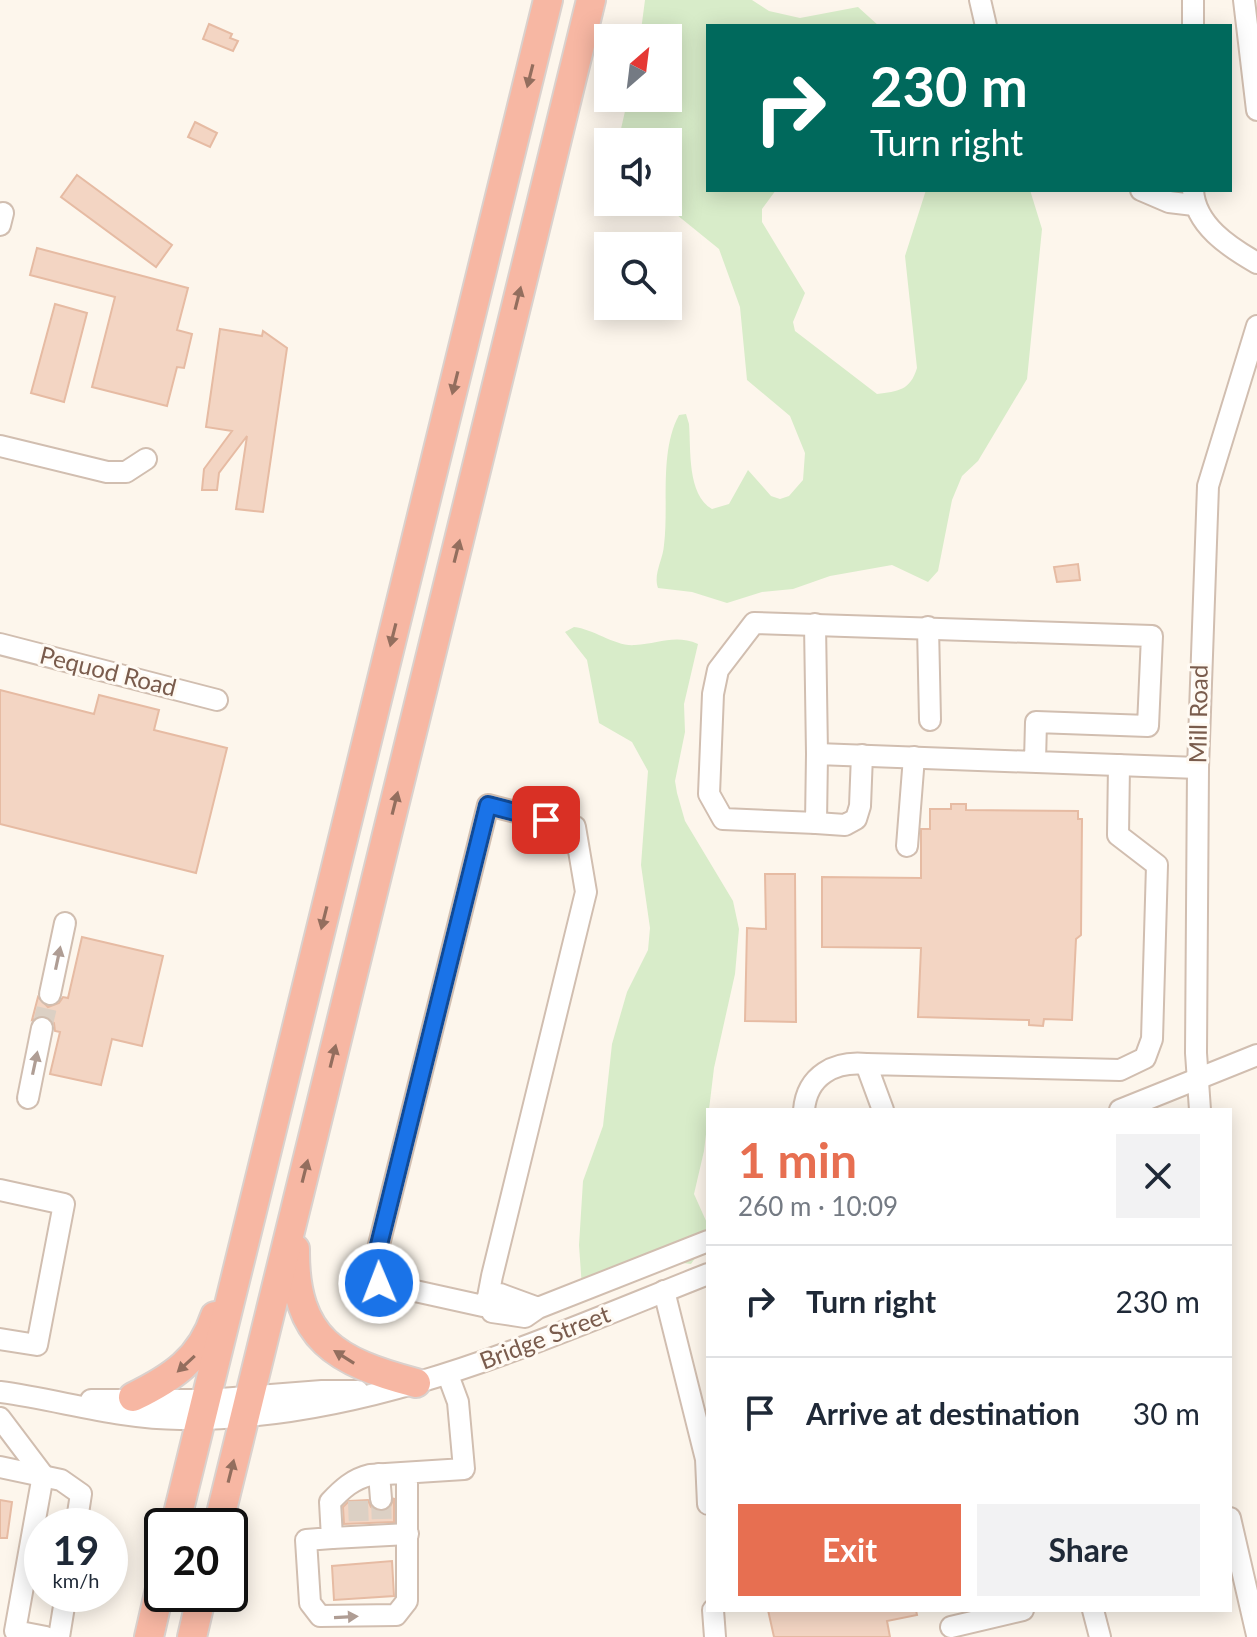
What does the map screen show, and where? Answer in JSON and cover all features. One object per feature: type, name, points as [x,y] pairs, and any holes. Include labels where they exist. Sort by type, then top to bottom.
[{"type":"highway","points":[[180,1508],[548,0]]},
{"type":"highway","points":[[222,1508],[591,0]]},
{"type":"highway","points":[[133,1397],[183,1368],[205,1342],[258,1190]]},
{"type":"highway","points":[[296,1209],[296,1282],[301,1307],[313,1329],[347,1361],[416,1383]]},
{"type":"highway","points":[[149,1637],[155,1612]]},
{"type":"highway","points":[[192,1637],[198,1612]]},
{"type":"street","points":[[980,0],[986,24]]},
{"type":"street","points":[[1193,0],[1193,24]]},
{"type":"street","points":[[1244,0],[1257,110]]},
{"type":"street","points":[[1146,192],[1169,202],[1193,198],[1216,236],[1257,263]]},
{"type":"street","name":"Mill Road","points":[[1200,1108],[1197,1079],[1198,768],[1208,486],[1249,378],[1257,326]]},
{"type":"street","points":[[0,446],[107,472],[126,472],[146,459]]},
{"type":"street","points":[[862,755],[860,806],[856,819],[845,825],[723,819],[709,794],[713,694],[718,670],[754,623],[1152,636],[1148,726],[1036,722],[1035,761]]},
{"type":"street","points":[[815,624],[816,823]]},
{"type":"street","points":[[928,627],[930,720]]},
{"type":"street","name":"Pequod Road","points":[[0,644],[217,700]]},
{"type":"street","points":[[817,754],[1198,768]]},
{"type":"street","points":[[907,846],[914,757]]},
{"type":"street","points":[[804,1108],[805,1097],[821,1073],[844,1062],[1120,1070],[1145,1058],[1152,1039],[1157,865],[1118,835],[1119,765]]},
{"type":"street","points":[[488,1297],[586,892],[575,827],[488,805],[372,1273],[379,1283],[483,1306],[488,1297],[500,1294],[542,1307],[706,1242]]},
{"type":"street","points":[[50,994],[65,923]]},
{"type":"street","points":[[28,1098],[42,1028]]},
{"type":"street","points":[[1125,1108],[1257,1055]]},
{"type":"street","points":[[866,1064],[882,1108]]},
{"type":"street","points":[[0,1190],[64,1204],[37,1345],[0,1339]]},
{"type":"street","name":"Bridge Street","points":[[0,1392],[67,1401],[132,1416],[246,1407],[323,1408],[448,1375],[706,1275]]},
{"type":"street","points":[[664,1291],[706,1459]]},
{"type":"street","points":[[542,1307],[555,1335]]},
{"type":"street","points":[[332,1538],[330,1502],[356,1478],[464,1469],[458,1402],[448,1375]]},
{"type":"street","name":"Bridge Street","points":[[67,1401],[133,1397],[205,1409]]},
{"type":"street","points":[[0,1418],[43,1475],[12,1634],[46,1637]]},
{"type":"street","points":[[0,1467],[61,1480],[81,1494],[79,1508]]},
{"type":"street","points":[[407,1473],[408,1534],[405,1547],[407,1601],[396,1615],[320,1616],[310,1603],[306,1540],[382,1531],[408,1534]]},
{"type":"street","points":[[379,1474],[381,1499]]},
{"type":"street","points":[[356,1478],[358,1501]]},
{"type":"street","points":[[1232,1527],[1257,1635]]},
{"type":"street","points":[[59,1637],[63,1612]]},
{"type":"street","points":[[713,1612],[715,1637]]},
{"type":"street","points":[[952,1625],[1014,1612]]},
{"type":"street","points":[[1094,1612],[1100,1637]]},
{"type":"green space","points":[[645,0],[752,0],[769,11],[800,18],[858,7],[877,24],[706,24],[706,192],[775,192],[762,209],[762,222],[805,293],[793,322],[795,331],[877,394],[907,386],[917,368],[905,256],[925,192],[1031,192],[1042,229],[1027,379],[978,461],[962,476],[952,500],[938,571],[928,582],[892,565],[830,576],[793,589],[762,592],[727,603],[692,592],[658,588],[665,529],[669,445],[679,415],[686,414],[689,424],[694,483],[704,502],[712,509],[729,504],[748,470],[771,496],[780,499],[789,496],[803,480],[805,453],[790,416],[747,380],[740,307],[719,249],[678,216],[682,216],[682,128],[621,128],[625,112],[682,112],[682,24],[642,24]]},
{"type":"green space","points":[[574,627],[628,645],[674,640],[698,644],[684,704],[685,732],[675,781],[685,821],[733,901],[739,929],[735,974],[714,1068],[709,1108],[706,1108],[704,1151],[694,1194],[706,1221],[706,1242],[691,1264],[667,1261],[619,1289],[605,1293],[582,1288],[579,1245],[583,1181],[603,1126],[612,1044],[627,992],[648,950],[650,928],[641,865],[648,771],[632,742],[599,723],[587,660],[565,632]]},
{"type":"building","points":[[209,24],[232,34],[230,38],[238,41],[233,51],[203,39]]},
{"type":"building","points":[[195,122],[217,133],[210,147],[188,137]]},
{"type":"building","points":[[77,175],[172,245],[156,267],[61,197]]},
{"type":"building","points":[[37,248],[188,288],[177,330],[192,334],[184,368],[177,367],[167,406],[92,387],[115,297],[30,275]]},
{"type":"building","points":[[55,304],[87,313],[64,402],[31,393]]},
{"type":"building","points":[[220,329],[262,336],[263,331],[287,348],[263,512],[236,509],[247,436],[219,473],[217,490],[202,490],[204,469],[232,431],[206,427]]},
{"type":"building","points":[[1078,564],[1080,580],[1057,582],[1054,567]]},
{"type":"building","points":[[0,690],[94,714],[99,695],[159,710],[154,730],[227,748],[196,873],[0,824]]},
{"type":"building","points":[[951,804],[966,804],[966,810],[1078,811],[1078,819],[1082,819],[1081,935],[1076,939],[1072,1020],[1044,1019],[1043,1026],[1029,1025],[1029,1020],[918,1017],[921,948],[822,947],[822,877],[921,878],[921,829],[930,829],[930,809],[951,809]]},
{"type":"building","points":[[765,874],[795,874],[796,1022],[745,1021],[747,928],[766,929]]},
{"type":"building","points":[[82,937],[163,956],[142,1046],[112,1039],[101,1085],[50,1074],[60,1032],[55,1031],[54,1023],[45,1016],[32,1020],[38,997],[48,1007],[59,1003],[63,997],[68,998]]},
{"type":"building","points":[[394,1498],[394,1522],[344,1524],[343,1507],[349,1501],[368,1500],[371,1507],[381,1512],[389,1509]]},
{"type":"building","points":[[0,1500],[12,1502],[7,1538],[0,1538]]},
{"type":"building","points":[[392,1561],[394,1596],[334,1600],[332,1566]]},
{"type":"building","points":[[768,1612],[916,1612],[917,1615],[887,1621],[890,1637],[774,1637]]},
{"type":"tunnel","points":[[42,1028],[50,994]]},
{"type":"tunnel","points":[[381,1499],[382,1528]]},
{"type":"tunnel","points":[[358,1501],[359,1529]]},
{"type":"route","points":[[379,1283],[372,1273],[488,805],[546,820]]}]
